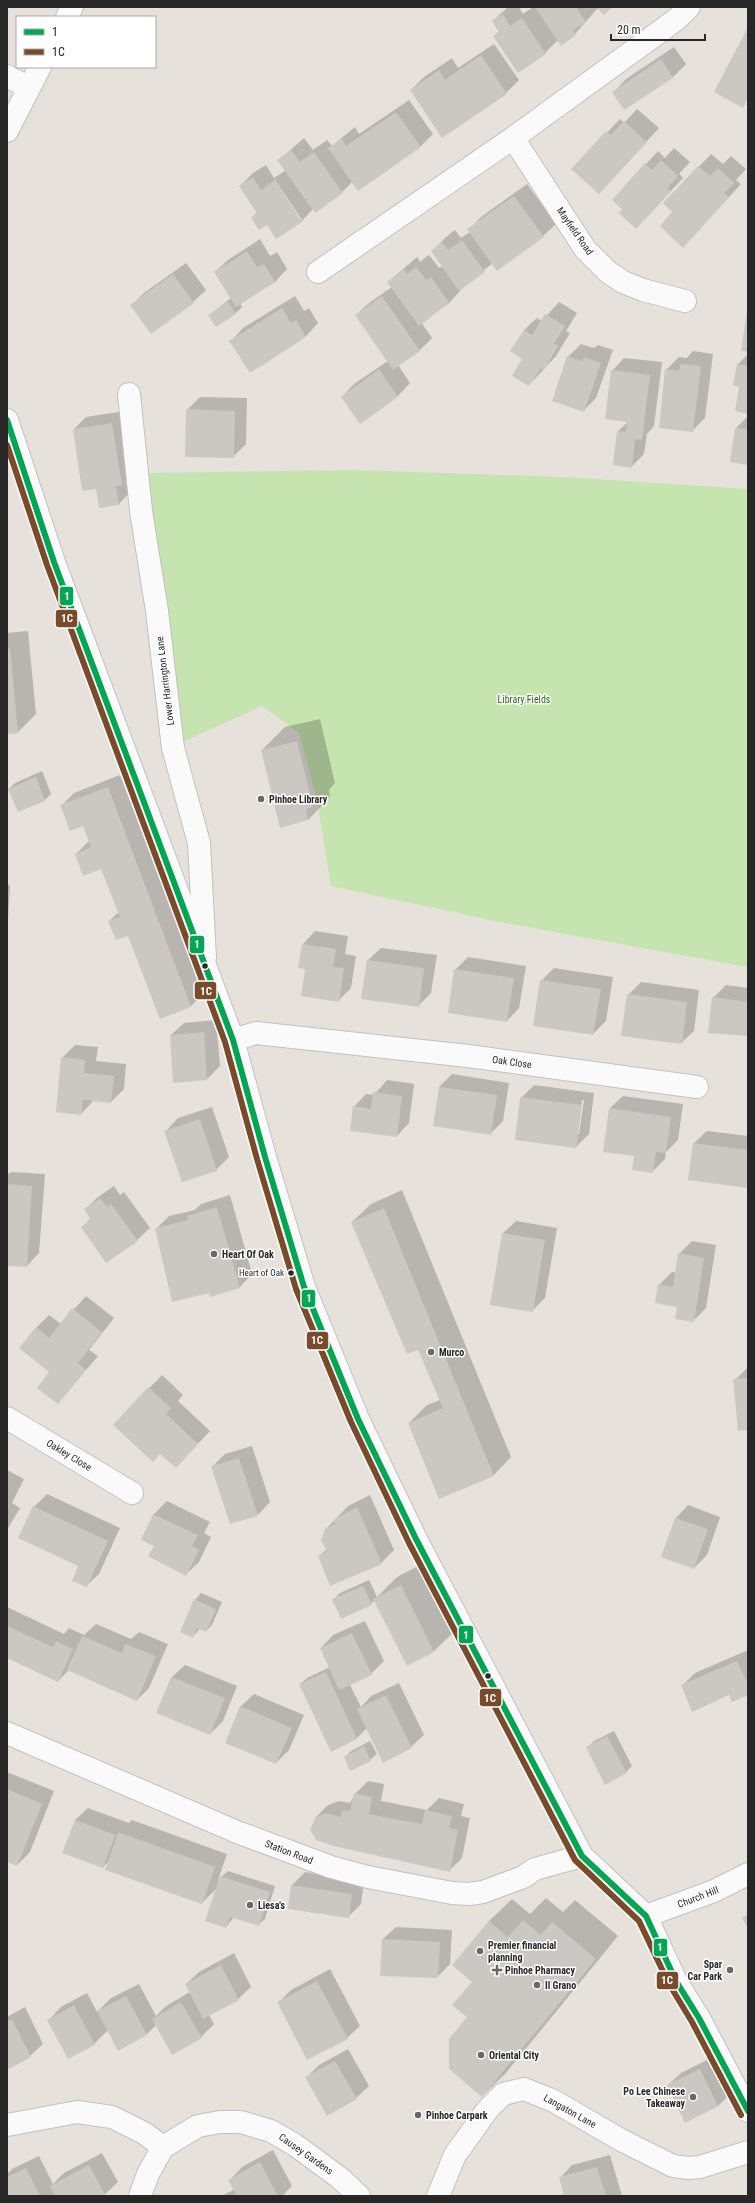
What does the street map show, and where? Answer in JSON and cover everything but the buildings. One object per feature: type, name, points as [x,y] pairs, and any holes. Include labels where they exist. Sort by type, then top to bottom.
[{"type":"street","points":[[68,16],[72,7]]},
{"type":"street","points":[[318,272],[513,138],[677,19],[689,7]]},
{"type":"street","points":[[7,131],[39,68]]},
{"type":"street","points":[[7,76],[29,88]]},
{"type":"street","name":"Mayfield Road","points":[[513,138],[585,249],[608,272],[623,282],[643,290],[685,301]]},
{"type":"street","name":"Lower Harrington Lane","points":[[129,394],[141,511],[157,611],[173,748],[199,843],[205,966]]},
{"type":"street","points":[[7,420],[54,562],[233,1040],[267,1163],[304,1287],[358,1419],[416,1539],[582,1856],[646,1916],[676,1982],[699,2018],[748,2111]]},
{"type":"street","name":"Oak Close","points":[[233,1040],[256,1033],[468,1056],[696,1087]]},
{"type":"street","name":"Oakley Close","points":[[7,1418],[132,1493]]},
{"type":"street","name":"Station Road","points":[[7,1733],[237,1832],[331,1867],[368,1877],[452,1893],[469,1894],[483,1892],[523,1877],[535,1869],[582,1856]]},
{"type":"street","name":"Church Hill","points":[[646,1916],[714,1891],[748,1874]]},
{"type":"street","name":"Langaton Lane","points":[[438,2196],[455,2155],[488,2109],[503,2094],[524,2089],[554,2101],[622,2140],[673,2166],[689,2168],[700,2167],[748,2152]]},
{"type":"street","points":[[7,2125],[77,2112],[118,2120],[144,2133],[164,2147]]},
{"type":"street","name":"Causey Gardens","points":[[140,2196],[148,2174],[164,2147],[198,2126],[220,2122],[241,2122],[271,2131],[295,2145],[340,2178],[359,2196]]},
{"type":"green space","name":"Library Fields","points":[[355,470],[564,477],[748,489],[747,967],[500,922],[331,886],[317,800],[299,733],[262,706],[178,744],[142,473]]},
{"type":"transit line","name":"1","points":[[7,420],[54,562],[233,1040],[265,1157],[304,1287],[358,1419],[416,1539],[582,1856],[646,1916],[676,1981],[699,2018],[748,2111]]},
{"type":"transit line","name":"1C","points":[[7,445],[47,565],[225,1042],[257,1159],[296,1289],[351,1422],[409,1543],[575,1860],[639,1921],[669,1984],[692,2022],[741,2115]]},
{"type":"place","name":"Pinhoe Library","points":[[261,799]]},
{"type":"place","name":"Heart Of Oak","points":[[214,1254]]},
{"type":"place","name":"Heart of Oak","points":[[291,1273]]},
{"type":"place","name":"Murco","points":[[431,1352]]},
{"type":"place","name":"Liesa's","points":[[250,1905]]},
{"type":"place","name":"Premier financial planning","points":[[480,1951]]},
{"type":"place","name":"Pinhoe Pharmacy","points":[[497,1970]]},
{"type":"place","name":"Spar Car Park","points":[[730,1970]]},
{"type":"place","name":"Il Grano","points":[[537,1985]]},
{"type":"place","name":"Oriental City","points":[[481,2055]]},
{"type":"place","name":"Po Lee Chinese Takeaway","points":[[693,2097]]},
{"type":"place","name":"Pinhoe Carpark","points":[[418,2115]]}]
